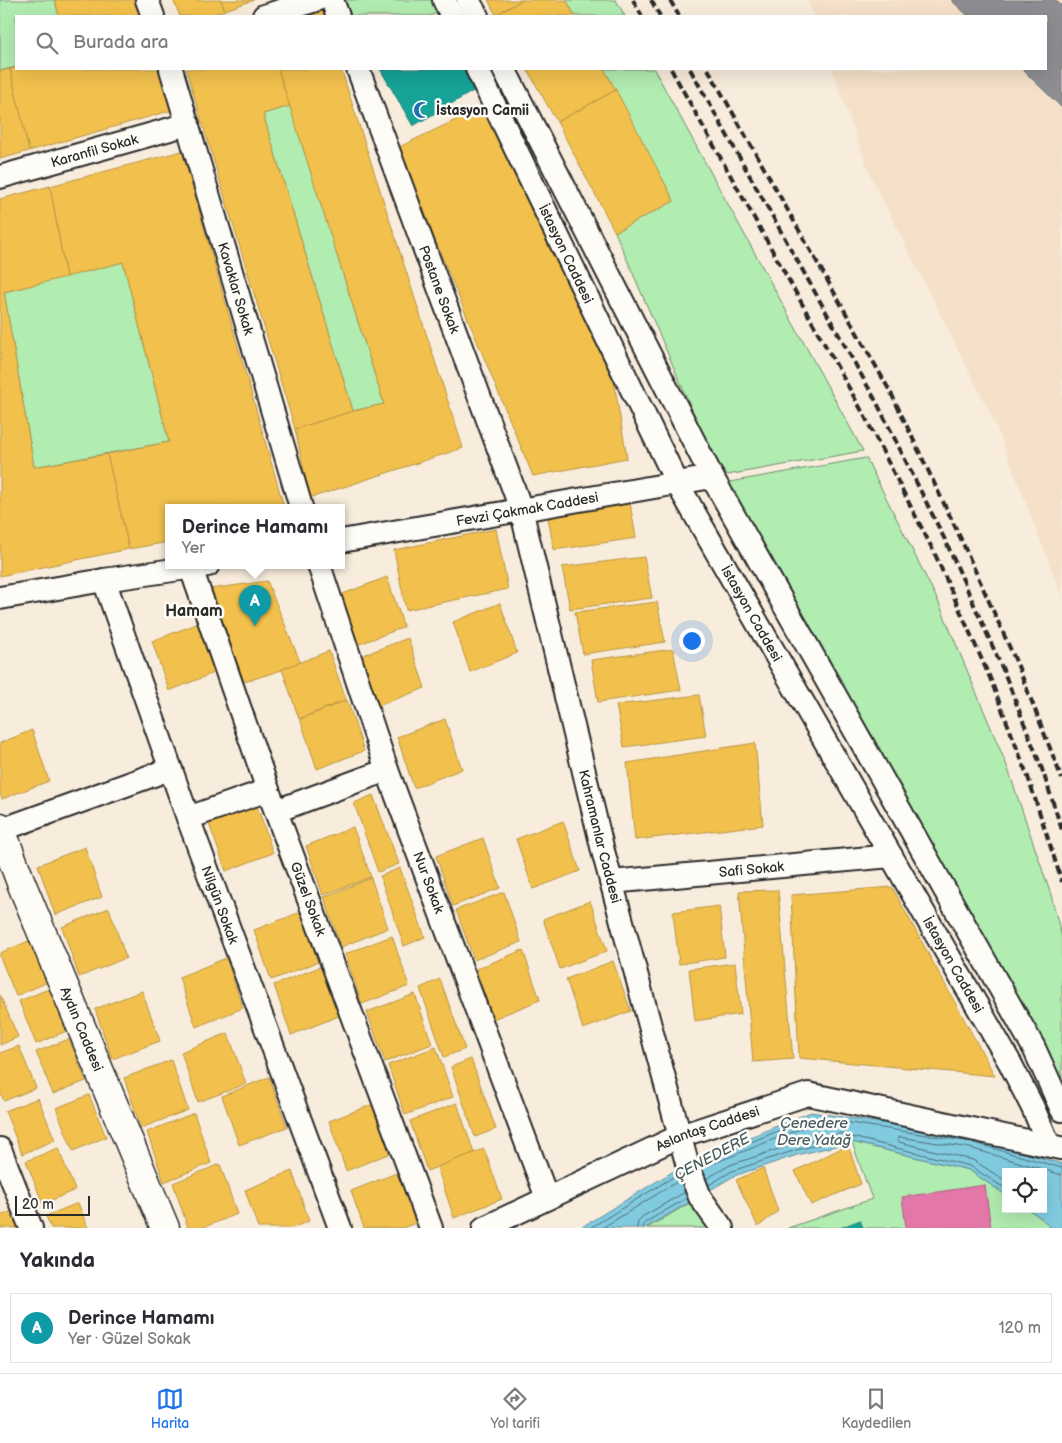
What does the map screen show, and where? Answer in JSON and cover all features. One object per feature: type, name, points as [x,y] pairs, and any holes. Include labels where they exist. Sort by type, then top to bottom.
[{"type":"street","points":[[147,0],[153,15]]},
{"type":"street","points":[[267,15],[316,0]]},
{"type":"street","points":[[332,0],[338,15]]},
{"type":"street","points":[[444,0],[452,15]]},
{"type":"street","points":[[468,0],[476,15]]},
{"type":"street","name":"Kavaklar Sokak","points":[[171,70],[300,504]]},
{"type":"street","name":"Postane Sokak","points":[[358,70],[521,510]]},
{"type":"street","name":"İstasyon Caddesi","points":[[477,70],[677,483],[1010,1063],[1055,1147]]},
{"type":"street","name":"İstasyon Caddesi","points":[[505,70],[712,477],[1034,1048],[1062,1110]]},
{"type":"street","name":"Karanfil Sokak","points":[[0,176],[188,124]]},
{"type":"street","name":"Fevzi Çakmak Caddesi","points":[[345,540],[712,477]]},
{"type":"street","name":"Kahramanlar Caddesi","points":[[521,510],[602,851],[687,1163],[700,1197],[722,1228]]},
{"type":"street","points":[[0,598],[179,569]]},
{"type":"street","name":"Güzel Sokak","points":[[201,569],[268,790],[431,1228]]},
{"type":"street","name":"Nur Sokak","points":[[320,569],[387,770],[547,1198]]},
{"type":"street","name":"Nilgün Sokak","points":[[104,580],[170,769],[340,1228]]},
{"type":"street","points":[[0,829],[170,769]]},
{"type":"street","points":[[276,811],[387,770]]},
{"type":"street","points":[[188,818],[268,790]]},
{"type":"street","name":"Aydın Caddesi","points":[[0,829],[165,1228]]},
{"type":"street","name":"Safi Sokak","points":[[611,882],[891,856]]},
{"type":"street","name":"Aslantaş Caddesi","points":[[484,1228],[680,1136],[808,1094],[1055,1147]]},
{"type":"street","points":[[0,1149],[31,1228]]},
{"type":"shaded area","points":[[807,0],[1062,0],[1062,596],[995,423],[871,177],[832,70],[1047,70],[1047,15],[813,15]]},
{"type":"green space","points":[[0,0],[55,0],[59,15],[15,15],[15,67],[0,71]]},
{"type":"green space","points":[[338,0],[438,0],[443,11],[432,15],[344,15]]},
{"type":"green space","points":[[566,0],[616,0],[624,15],[574,15]]},
{"type":"green space","points":[[605,70],[655,70],[863,451],[727,475],[713,458],[615,232],[674,201]]},
{"type":"green space","points":[[290,106],[384,404],[353,411],[263,114]]},
{"type":"green space","points":[[123,262],[169,442],[34,467],[4,292]]},
{"type":"green space","points":[[866,458],[938,601],[1007,766],[1051,895],[1062,938],[1062,1099],[724,483]]},
{"type":"green space","points":[[852,1142],[969,1170],[1002,1192],[1002,1213],[1034,1213],[1051,1228],[788,1228],[872,1199]]},
{"type":"green space","points":[[700,1197],[722,1228],[647,1228]]},
{"type":"water","name":"Çenedere Dere Yatağ","points":[[811,1112],[972,1137],[1062,1164],[1062,1228],[1051,1228],[1034,1213],[1047,1213],[1047,1168],[1002,1168],[1002,1192],[969,1170],[852,1142],[797,1155],[734,1176],[645,1228],[580,1228],[687,1163]]},
{"type":"building: Konut","points":[[55,0],[134,0],[140,15],[59,15]]},
{"type":"building: Konut","points":[[173,0],[221,0],[225,10],[211,15],[180,15]]},
{"type":"building: Konut","points":[[221,0],[254,0],[225,10]]},
{"type":"building: Konut","points":[[488,0],[522,0],[496,15]]},
{"type":"building: Konut","points":[[522,0],[566,0],[574,15],[496,15]]},
{"type":"building: Konut","points":[[322,9],[324,15],[299,15]]},
{"type":"building: Konut","points":[[15,67],[15,70],[158,70],[173,110],[29,151],[10,69]]},
{"type":"building: Konut","points":[[10,69],[29,151],[0,159],[0,71]]},
{"type":"building: Konut","points":[[186,70],[278,70],[290,106],[263,114],[353,411],[295,429]]},
{"type":"building: Konut","points":[[278,70],[341,70],[463,448],[310,498],[295,429],[353,411],[384,404]]},
{"type":"building: Konut","points":[[528,70],[605,70],[616,90],[557,122]]},
{"type":"building: Konut","points":[[616,90],[674,201],[615,232],[557,122]]},
{"type":"building: Konut","points":[[487,105],[614,382],[627,458],[533,476],[397,148]]},
{"type":"building: Konut","points":[[182,151],[283,504],[165,504],[165,543],[129,549],[107,454],[169,442],[123,262],[66,277],[50,186]]},
{"type":"building: Konut","points":[[50,186],[66,277],[4,292],[34,467],[107,454],[129,549],[0,576],[0,199]]},
{"type":"building: Konut","points":[[629,497],[636,538],[554,550],[546,507]]},
{"type":"building: Konut","points":[[496,529],[508,589],[406,610],[394,550]]},
{"type":"building: Konut","points":[[644,557],[652,598],[570,609],[562,567]]},
{"type":"building: Konut","points":[[387,577],[404,627],[357,645],[340,595]]},
{"type":"building: Konut","points":[[267,581],[301,664],[244,682],[210,589]]},
{"type":"building: Konut","points":[[657,602],[665,642],[583,654],[575,612]]},
{"type":"building: Konut","points":[[500,603],[517,653],[470,672],[453,622]]},
{"type":"building: Konut","points":[[199,623],[216,672],[169,691],[152,641]]},
{"type":"building: Konut","points":[[408,638],[425,688],[378,706],[361,656]]},
{"type":"building: Konut","points":[[673,649],[681,690],[598,702],[591,660]]},
{"type":"building: Konut","points":[[329,651],[346,700],[299,719],[282,669]]},
{"type":"building: Konut","points":[[699,695],[706,736],[624,747],[616,705]]},
{"type":"building: Konut","points":[[347,700],[364,751],[317,769],[300,719]]},
{"type":"building: Konut","points":[[445,719],[462,769],[414,788],[397,737]]},
{"type":"building: Konut","points":[[32,730],[49,781],[2,799],[0,793],[0,743]]},
{"type":"building: Konut","points":[[755,743],[763,825],[635,840],[627,763]]},
{"type":"building: Konut","points":[[373,795],[399,864],[378,872],[354,803]]},
{"type":"building: Konut","points":[[256,803],[273,853],[226,871],[208,821]]},
{"type":"building: Konut","points":[[563,821],[580,871],[533,889],[516,839]]},
{"type":"building: Konut","points":[[353,827],[371,877],[323,895],[306,846]]},
{"type":"building: Konut","points":[[483,838],[500,888],[453,906],[436,856]]},
{"type":"building: Konut","points":[[85,847],[102,897],[55,915],[38,865]]},
{"type":"building: Konut","points":[[400,868],[425,937],[404,946],[380,876]]},
{"type":"building: Konut","points":[[371,878],[388,928],[341,947],[324,897]]},
{"type":"building: Konut","points":[[892,887],[995,1076],[799,1058],[791,895]]},
{"type":"building: Konut","points":[[778,890],[793,1059],[753,1062],[739,891]]},
{"type":"building: Konut","points":[[504,892],[521,942],[474,960],[456,910]]},
{"type":"building: Konut","points":[[590,901],[607,951],[560,969],[543,919]]},
{"type":"building: Konut","points":[[719,906],[725,957],[679,964],[673,912]]},
{"type":"building: Konut","points":[[109,908],[126,958],[79,977],[62,927]]},
{"type":"building: Konut","points":[[301,912],[318,962],[271,980],[254,930]]},
{"type":"building: Konut","points":[[392,936],[409,986],[362,1004],[345,954]]},
{"type":"building: Konut","points":[[31,940],[48,982],[16,996],[0,953]]},
{"type":"building: Konut","points":[[523,950],[540,1000],[493,1019],[476,969]]},
{"type":"building: Konut","points":[[226,958],[243,1008],[196,1027],[179,977]]},
{"type":"building: Konut","points":[[613,961],[631,1011],[583,1029],[566,979]]},
{"type":"building: Konut","points":[[735,963],[741,1014],[695,1021],[689,969]]},
{"type":"building: Konut","points":[[322,966],[339,1016],[291,1035],[274,985]]},
{"type":"building: Konut","points":[[440,979],[465,1049],[444,1057],[420,988]]},
{"type":"building: Konut","points":[[51,988],[69,1030],[36,1044],[19,1001]]},
{"type":"building: Konut","points":[[142,991],[160,1041],[112,1059],[95,1009]]},
{"type":"building: Konut","points":[[415,994],[432,1044],[385,1062],[367,1012]]},
{"type":"building: Konut","points":[[0,995],[18,1037],[0,1045]]},
{"type":"building: Konut","points":[[228,1033],[246,1084],[198,1102],[181,1052]]},
{"type":"building: Konut","points":[[69,1039],[86,1081],[53,1094],[36,1052]]},
{"type":"building: Konut","points":[[19,1046],[36,1088],[4,1101],[0,1092],[0,1053]]},
{"type":"building: Konut","points":[[436,1047],[453,1097],[405,1115],[388,1065]]},
{"type":"building: Konut","points":[[471,1059],[496,1129],[475,1137],[451,1067]]},
{"type":"building: Konut","points":[[171,1060],[188,1110],[141,1128],[124,1078]]},
{"type":"building: Konut","points":[[269,1077],[287,1127],[239,1145],[222,1096]]},
{"type":"building: Konut","points":[[89,1095],[106,1137],[73,1151],[56,1108]]},
{"type":"building: Konut","points":[[38,1098],[55,1140],[22,1154],[5,1111]]},
{"type":"building: Konut","points":[[376,1103],[393,1152],[346,1171],[329,1121]]},
{"type":"building: Konut","points":[[457,1103],[474,1153],[427,1171],[410,1121]]},
{"type":"building: Konut","points":[[194,1113],[211,1163],[164,1182],[147,1132]]},
{"type":"building: Konut","points":[[848,1145],[861,1184],[811,1205],[795,1171]]},
{"type":"building: Konut","points":[[58,1148],[75,1190],[43,1204],[26,1161]]},
{"type":"building: Konut","points":[[484,1149],[502,1199],[454,1218],[437,1167]]},
{"type":"building: Konut","points":[[220,1164],[237,1214],[202,1228],[188,1228],[173,1183]]},
{"type":"building: Konut","points":[[763,1168],[778,1211],[758,1227],[736,1180]]},
{"type":"building: Konut","points":[[292,1171],[309,1221],[292,1228],[258,1228],[245,1190]]},
{"type":"building: Konut","points":[[399,1172],[416,1223],[402,1228],[364,1228],[351,1191]]},
{"type":"building: Konut","points":[[78,1203],[88,1228],[51,1228],[46,1216]]},
{"type":"building: Konut","points":[[12,1211],[19,1228],[0,1228],[0,1216]]},
{"type":"building: Sağlık","points":[[985,1185],[991,1228],[906,1228],[902,1197]]},
{"type":"building: Kamu","name":"İstasyon Camii","points":[[381,70],[464,70],[475,90],[413,126]]},
{"type":"building: Kamu","points":[[860,1220],[863,1228],[840,1228]]},
{"type":"building: Sanayi","points":[[951,0],[1056,0],[1062,6],[1062,108],[1023,70],[1047,70],[1047,15],[967,15]]},
{"type":"railway","points":[[633,0],[641,15]]},
{"type":"railway","points":[[651,0],[659,15]]},
{"type":"railway","points":[[670,0],[678,15]]},
{"type":"railway","points":[[672,70],[863,413],[934,552],[990,678],[1028,777],[1062,882]]},
{"type":"railway","points":[[691,70],[877,403],[947,544],[1004,672],[1042,769],[1062,830]]},
{"type":"railway","points":[[709,70],[891,393],[960,537],[1018,666],[1062,779]]},
{"type":"place","name":"İstasyon Camii","points":[[422,110]]},
{"type":"place","name":"Derince Hamamı","points":[[255,626]]},
{"type":"district","name":"Hamam","points":[[194,611]]},
{"type":"water label","name":"ÇENEDERE","points":[[712,1157]]}]
